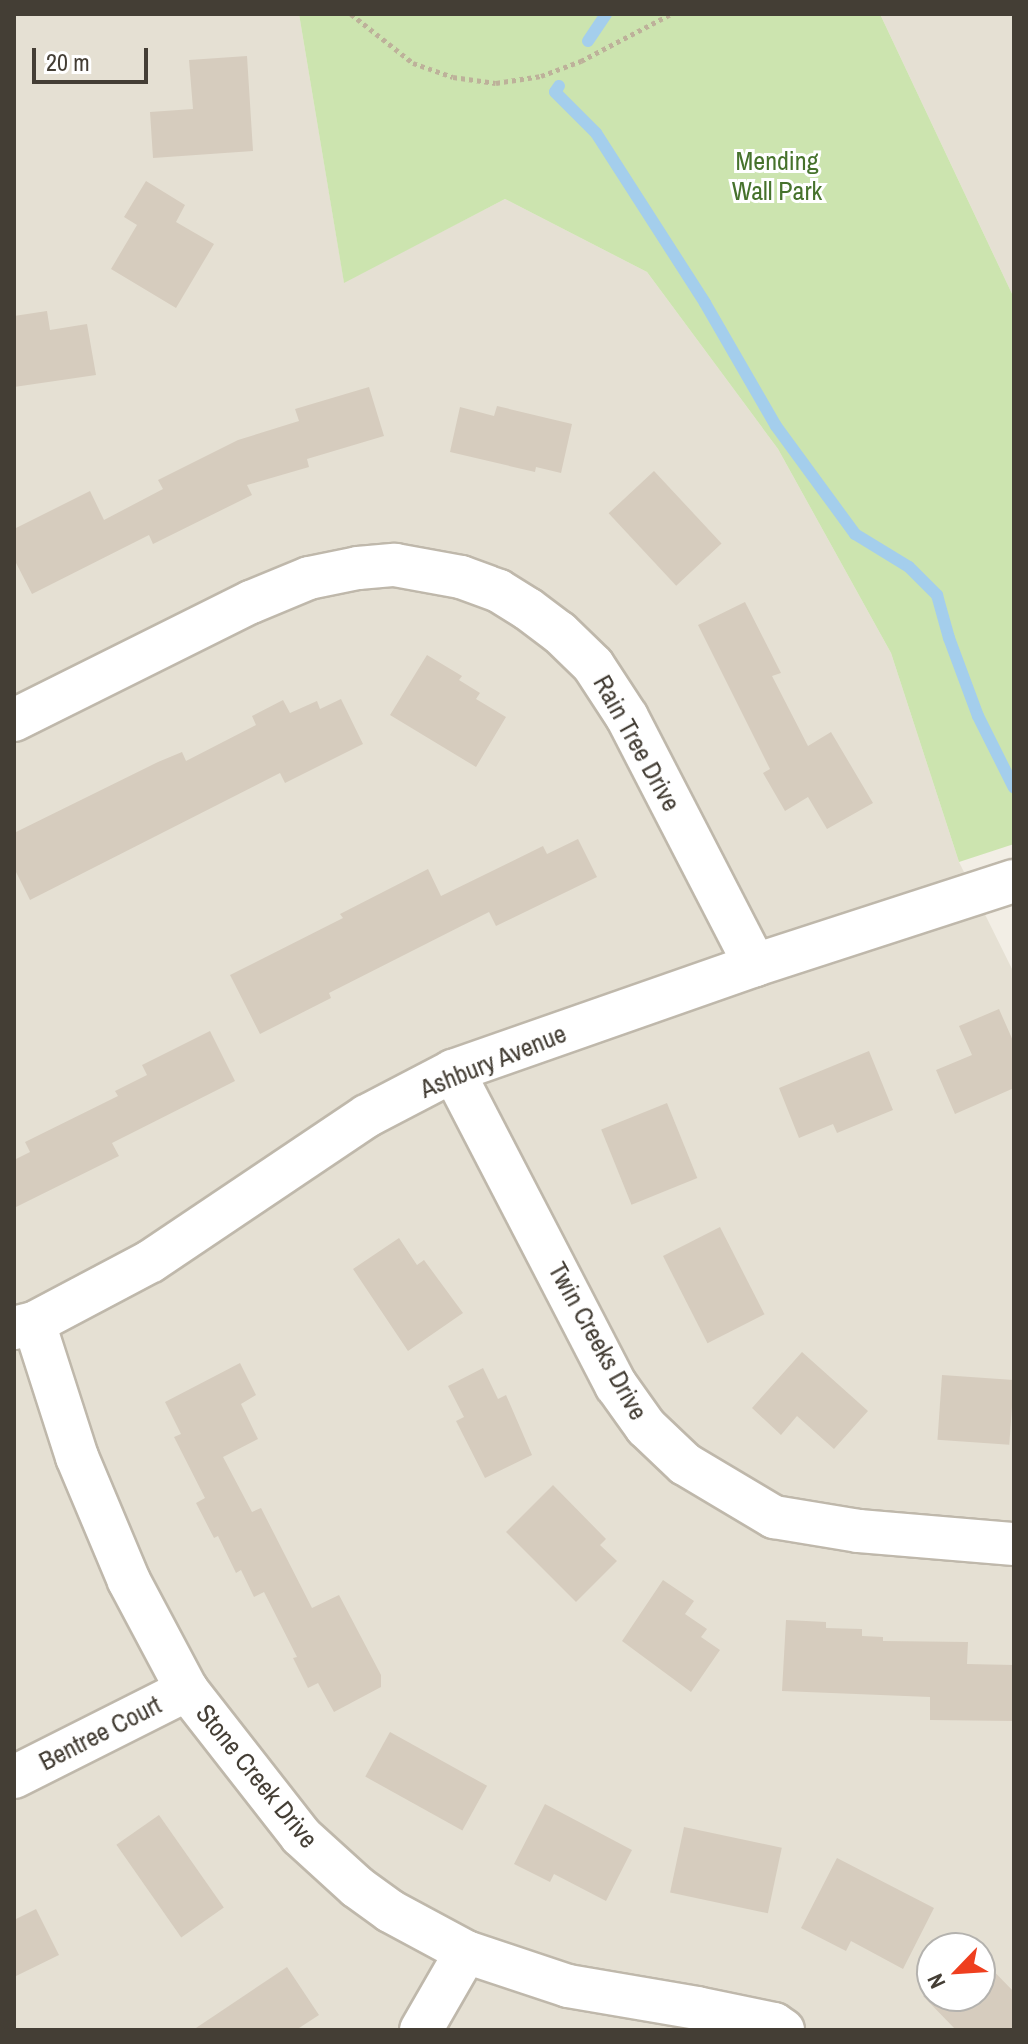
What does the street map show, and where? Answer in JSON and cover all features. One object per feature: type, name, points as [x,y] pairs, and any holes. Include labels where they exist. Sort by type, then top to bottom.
[{"type":"street","name":"Rain Tree Drive","points":[[14,720],[251,602],[309,578],[358,568],[395,565],[461,577],[499,591],[528,609],[559,632],[593,665],[627,717],[755,965]]},
{"type":"street","name":"Ashbury Avenue","points":[[24,1326],[151,1261],[367,1116],[453,1071],[755,965],[1014,881]]},
{"type":"street","name":"Twin Creeks Drive","points":[[453,1071],[616,1385],[646,1427],[685,1464],[774,1517],[859,1531],[1014,1544]]},
{"type":"street","name":"Stone Creek Drive","points":[[24,1326],[129,1581],[187,1690],[301,1836],[390,1911],[466,1952],[568,1986],[697,2008],[774,2024],[783,2030]]},
{"type":"street","name":"Bentree Court","points":[[14,1777],[187,1690]]},
{"type":"street","points":[[421,2030],[466,1952]]},
{"type":"path","points":[[351,14],[413,63],[453,77],[496,83],[528,79],[567,66],[671,14]]},
{"type":"shaded area","points":[[14,14],[299,14],[344,282],[505,199],[647,272],[778,449],[891,653],[959,862],[1014,973],[1014,2030],[14,2030]]},
{"type":"shaded area","points":[[880,14],[1014,14],[1014,298]]},
{"type":"green space","name":"Mending Wall Park","points":[[299,14],[880,14],[1014,298],[1014,844],[959,862],[891,653],[778,449],[647,272],[505,199],[344,283]]},
{"type":"building","points":[[247,56],[253,151],[153,158],[150,112],[193,109],[189,60]]},
{"type":"building","points":[[146,181],[185,205],[176,222],[214,244],[176,308],[111,269],[137,225],[124,217]]},
{"type":"building","points":[[47,311],[50,330],[87,324],[96,375],[14,387],[14,316]]},
{"type":"building","points":[[369,387],[384,436],[307,459],[309,467],[247,485],[252,495],[153,544],[149,535],[32,594],[14,559],[14,529],[90,491],[104,520],[163,489],[158,480],[238,440],[299,421],[295,409]]},
{"type":"building","points":[[497,406],[572,424],[561,473],[536,467],[535,472],[450,452],[460,407],[494,416]]},
{"type":"building","points":[[654,471],[722,543],[676,586],[609,513]]},
{"type":"building","points":[[745,602],[781,673],[772,676],[808,746],[831,732],[873,803],[827,829],[808,797],[785,811],[763,773],[770,769],[698,625]]},
{"type":"building","points":[[427,655],[462,676],[459,680],[480,693],[476,699],[506,717],[476,767],[390,715]]},
{"type":"building","points":[[341,699],[363,744],[285,783],[280,773],[30,900],[14,868],[14,833],[158,762],[182,752],[186,761],[256,725],[252,716],[283,700],[290,713],[317,701],[320,709]]},
{"type":"building","points":[[578,839],[597,877],[496,926],[489,912],[329,993],[331,998],[260,1034],[230,975],[343,918],[340,914],[428,869],[441,896],[543,846],[547,854]]},
{"type":"building","points":[[999,1009],[1014,1043],[1014,1088],[955,1114],[936,1070],[972,1055],[959,1026]]},
{"type":"building","points":[[210,1031],[235,1081],[112,1143],[119,1156],[14,1208],[14,1160],[30,1152],[25,1142],[118,1096],[115,1091],[147,1075],[142,1065]]},
{"type":"building","points":[[869,1051],[893,1110],[837,1133],[833,1124],[799,1138],[779,1088]]},
{"type":"building","points":[[667,1103],[697,1178],[632,1205],[601,1130]]},
{"type":"building","points":[[720,1227],[764,1314],[707,1343],[663,1256]]},
{"type":"building","points":[[399,1238],[417,1265],[424,1260],[463,1313],[408,1351],[353,1269]]},
{"type":"building","points":[[802,1352],[868,1411],[834,1449],[797,1416],[781,1435],[752,1408]]},
{"type":"building","points":[[240,1363],[256,1395],[241,1404],[258,1439],[223,1457],[252,1512],[261,1508],[312,1608],[339,1595],[381,1675],[381,1687],[334,1712],[318,1683],[308,1688],[293,1658],[297,1657],[264,1592],[254,1597],[241,1570],[236,1573],[218,1536],[214,1538],[196,1503],[205,1498],[174,1437],[181,1434],[165,1402]]},
{"type":"building","points":[[483,1368],[498,1399],[506,1395],[532,1455],[485,1478],[456,1421],[464,1417],[448,1386]]},
{"type":"building","points":[[942,1375],[1014,1380],[1009,1445],[937,1440]]},
{"type":"building","points":[[553,1485],[606,1539],[600,1545],[617,1561],[576,1602],[506,1532]]},
{"type":"building","points":[[663,1580],[694,1601],[685,1614],[707,1629],[701,1637],[720,1650],[691,1692],[622,1641]]},
{"type":"building","points":[[786,1620],[826,1622],[826,1628],[862,1629],[862,1636],[883,1637],[883,1641],[968,1642],[967,1664],[1014,1665],[1014,1721],[930,1720],[930,1697],[782,1691]]},
{"type":"building","points":[[390,1732],[487,1786],[462,1830],[365,1777]]},
{"type":"building","points":[[545,1804],[632,1850],[606,1901],[554,1874],[550,1882],[514,1864]]},
{"type":"building","points":[[159,1815],[224,1908],[181,1937],[116,1845]]},
{"type":"building","points":[[684,1827],[782,1848],[768,1913],[670,1893]]},
{"type":"building","points":[[837,1858],[934,1908],[922,1932],[916,1932],[916,1943],[903,1969],[851,1941],[846,1951],[801,1928]]},
{"type":"building","points":[[36,1909],[59,1955],[14,1977],[14,1920]]},
{"type":"building","points":[[287,1967],[319,2015],[296,2030],[193,2030]]},
{"type":"building","points":[[996,1973],[1014,1992],[1014,2030],[956,2030],[939,2012],[996,2012]]},
{"type":"waterway","points":[[588,41],[606,14]]},
{"type":"waterway","points":[[559,86],[555,92],[596,133],[705,303],[776,426],[855,534],[909,567],[937,595],[949,638],[978,716],[1014,788]]}]
